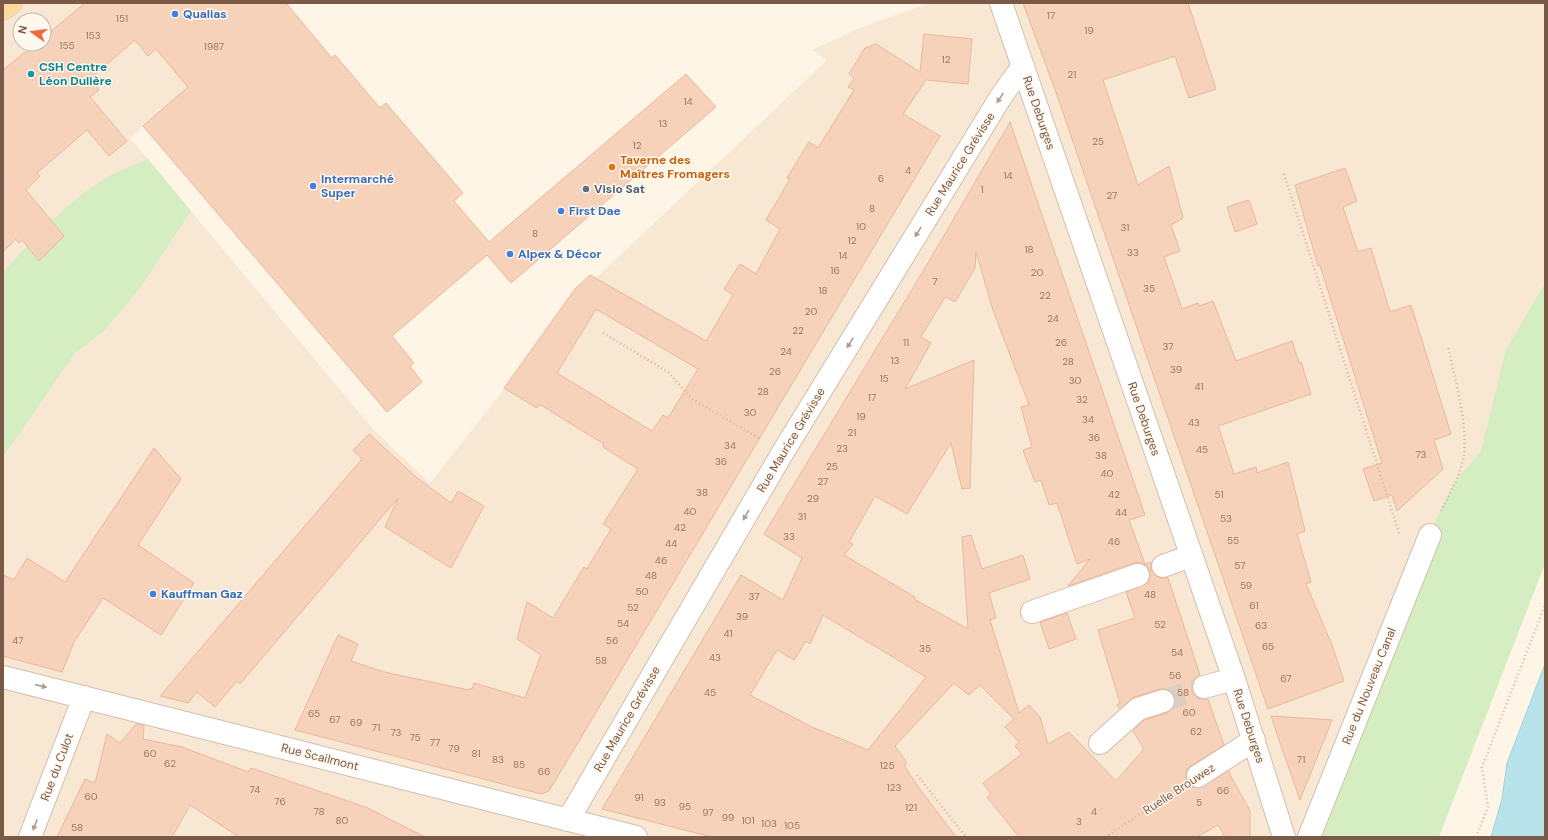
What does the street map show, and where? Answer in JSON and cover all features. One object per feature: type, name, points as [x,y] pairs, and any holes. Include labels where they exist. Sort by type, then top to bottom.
[{"type":"main road","points":[[3,10],[11,3]]},
{"type":"street","name":"Rue Deburges","points":[[1000,3],[1234,679],[1284,837]]},
{"type":"street","name":"Rue Maurice Grévisse","points":[[576,827],[783,452],[1002,96],[1022,66]]},
{"type":"street","name":"Rue du Nouveau Canal","points":[[1309,837],[1430,535]]},
{"type":"street","points":[[1164,566],[1192,556]]},
{"type":"street","points":[[1032,612],[1138,575]]},
{"type":"street","name":"Rue Scailmont","points":[[3,678],[84,697],[576,827],[636,837]]},
{"type":"street","points":[[1204,687],[1234,679]]},
{"type":"street","name":"Rue du Culot","points":[[30,837],[84,697]]},
{"type":"street","points":[[1100,743],[1138,709],[1163,701]]},
{"type":"street","name":"Ruelle Brouwez","points":[[1198,776],[1254,740]]},
{"type":"path","points":[[1284,174],[1413,575]]},
{"type":"path","points":[[603,333],[668,372],[692,399],[783,452]]},
{"type":"path","points":[[1430,535],[1453,486],[1464,454],[1463,420],[1448,346]]},
{"type":"path","points":[[1476,837],[1488,807],[1482,766],[1545,605]]},
{"type":"path","points":[[917,775],[966,837]]},
{"type":"path","name":"Ruelle Brouwez","points":[[1106,837],[1198,776]]},
{"type":"shaded area","points":[[3,3],[156,3],[212,67],[130,138],[374,430],[430,483],[581,292],[827,60],[812,50],[857,29],[929,3],[1545,3],[1545,285],[1481,453],[1309,837],[3,837]]},
{"type":"green space","points":[[148,159],[191,211],[140,288],[105,330],[75,353],[5,454],[3,452],[3,272],[56,217],[85,192],[117,172]]},
{"type":"green space","points":[[1545,283],[1545,564],[1439,837],[1308,837],[1430,533],[1453,484],[1481,451],[1506,350]]},
{"type":"water","points":[[1545,664],[1545,837],[1491,837],[1502,799],[1507,763]]},
{"type":"building","points":[[85,3],[286,3],[332,58],[335,55],[380,108],[386,103],[463,193],[454,201],[489,242],[686,74],[716,107],[511,283],[487,255],[392,336],[414,363],[410,366],[422,382],[387,412],[143,126],[188,87],[156,49],[148,56],[135,40],[93,76],[94,77],[91,80],[99,90],[90,97],[127,141],[109,156],[87,130],[37,173],[40,176],[26,190],[64,236],[39,261],[22,240],[19,243],[16,239],[3,252],[3,70],[25,52],[52,52],[52,30]]},
{"type":"building","points":[[1023,3],[1188,3],[1216,89],[1189,98],[1175,56],[1103,80],[1138,185],[1169,166],[1183,218],[1171,225],[1180,251],[1164,257],[1182,309],[1198,303],[1199,306],[1213,301],[1236,361],[1292,341],[1299,363],[1301,362],[1311,394],[1218,426],[1234,474],[1256,467],[1257,473],[1288,462],[1305,531],[1297,534],[1311,582],[1306,584],[1332,645],[1344,681],[1268,709],[1057,95]]},
{"type":"building","points":[[924,34],[972,39],[968,84],[926,80],[903,114],[940,136],[549,791],[541,794],[295,730],[338,635],[358,644],[351,661],[384,672],[469,690],[470,688],[472,689],[474,683],[525,698],[541,655],[517,639],[527,602],[553,618],[584,567],[587,569],[611,529],[603,524],[638,469],[603,447],[604,444],[539,404],[537,408],[504,388],[575,289],[590,275],[706,341],[733,295],[724,289],[740,264],[756,274],[780,229],[766,220],[790,179],[787,178],[809,142],[818,148],[854,90],[848,87],[854,78],[849,74],[865,48],[876,44],[920,72]],"holes":[[[596,309],[698,369],[668,418],[663,415],[652,431],[557,373]]]},
{"type":"building","points":[[1010,122],[1145,515],[1129,520],[1145,564],[1151,562],[1151,570],[1155,575],[1160,578],[1168,578],[1200,675],[1195,678],[1192,683],[1192,691],[1195,696],[1200,699],[1208,699],[1224,745],[1187,770],[1187,782],[1192,787],[1199,788],[1228,771],[1250,811],[1250,837],[1225,837],[1218,825],[1197,837],[1019,837],[987,797],[991,794],[983,783],[1022,754],[1015,746],[1019,742],[1005,727],[1014,719],[980,685],[969,695],[954,683],[895,746],[907,763],[904,765],[916,784],[956,837],[712,837],[602,809],[741,575],[783,600],[802,558],[764,534],[928,263]],"holes":[[[976,252],[993,310],[1029,405],[1021,407],[1032,447],[1023,450],[1035,482],[1041,480],[1049,505],[1057,503],[1077,564],[1090,559],[1068,586],[1134,563],[1146,565],[1150,571],[1150,578],[1147,583],[1126,592],[1135,618],[1098,630],[1120,703],[1117,705],[1120,709],[1134,697],[1160,689],[1165,689],[1171,692],[1175,697],[1175,703],[1172,709],[1167,713],[1144,720],[1133,731],[1144,749],[1116,781],[1069,732],[1048,744],[1040,717],[1029,705],[1019,713],[990,620],[996,618],[989,593],[1030,579],[1023,555],[982,569],[971,535],[962,537],[968,629],[914,599],[915,597],[844,555],[853,544],[849,542],[875,496],[907,514],[951,443],[962,489],[970,488],[974,360],[905,389],[931,343],[921,337],[945,297],[955,302],[975,268]],[[823,615],[926,677],[868,750],[812,727],[750,695],[777,650],[794,660],[806,641],[810,644]]]},
{"type":"building","points":[[1345,168],[1357,201],[1343,207],[1358,252],[1371,248],[1390,312],[1411,305],[1451,434],[1434,440],[1443,469],[1397,511],[1392,495],[1374,501],[1363,469],[1382,463],[1320,265],[1318,266],[1295,185]]},
{"type":"building","points":[[1249,200],[1257,224],[1235,232],[1227,207]]},
{"type":"building","points":[[369,434],[416,477],[451,503],[458,491],[484,506],[451,568],[385,527],[398,498],[240,684],[237,681],[215,707],[197,692],[188,703],[160,696],[362,459],[353,450]]},
{"type":"building","points":[[154,448],[181,479],[138,545],[194,583],[161,635],[103,598],[74,642],[62,672],[3,656],[3,575],[14,580],[27,558],[65,582]]},
{"type":"building","points":[[1067,613],[1076,639],[1049,649],[1040,622]]},
{"type":"building","points":[[1271,716],[1332,720],[1300,800],[1278,737]]},
{"type":"building","points":[[136,724],[144,726],[143,739],[182,747],[248,772],[251,768],[368,808],[425,837],[239,837],[190,805],[172,837],[57,837],[85,779],[95,783],[107,734],[120,743]]},
{"type":"tunnel","points":[[1163,701],[1204,687]]},
{"type":"place","name":"Qualias","points":[[175,14]]},
{"type":"place","name":"CSH Centre Léon Dulière","points":[[31,74]]},
{"type":"place","name":"Taverne des Maîtres Fromagers","points":[[612,167]]},
{"type":"place","name":"Intermarché Super","points":[[313,186]]},
{"type":"place","name":"Visio Sat","points":[[586,189]]},
{"type":"place","name":"First Dae","points":[[561,211]]},
{"type":"place","name":"Alpex & Décor","points":[[510,254]]},
{"type":"place","name":"Kauffman Gaz","points":[[153,594]]}]
